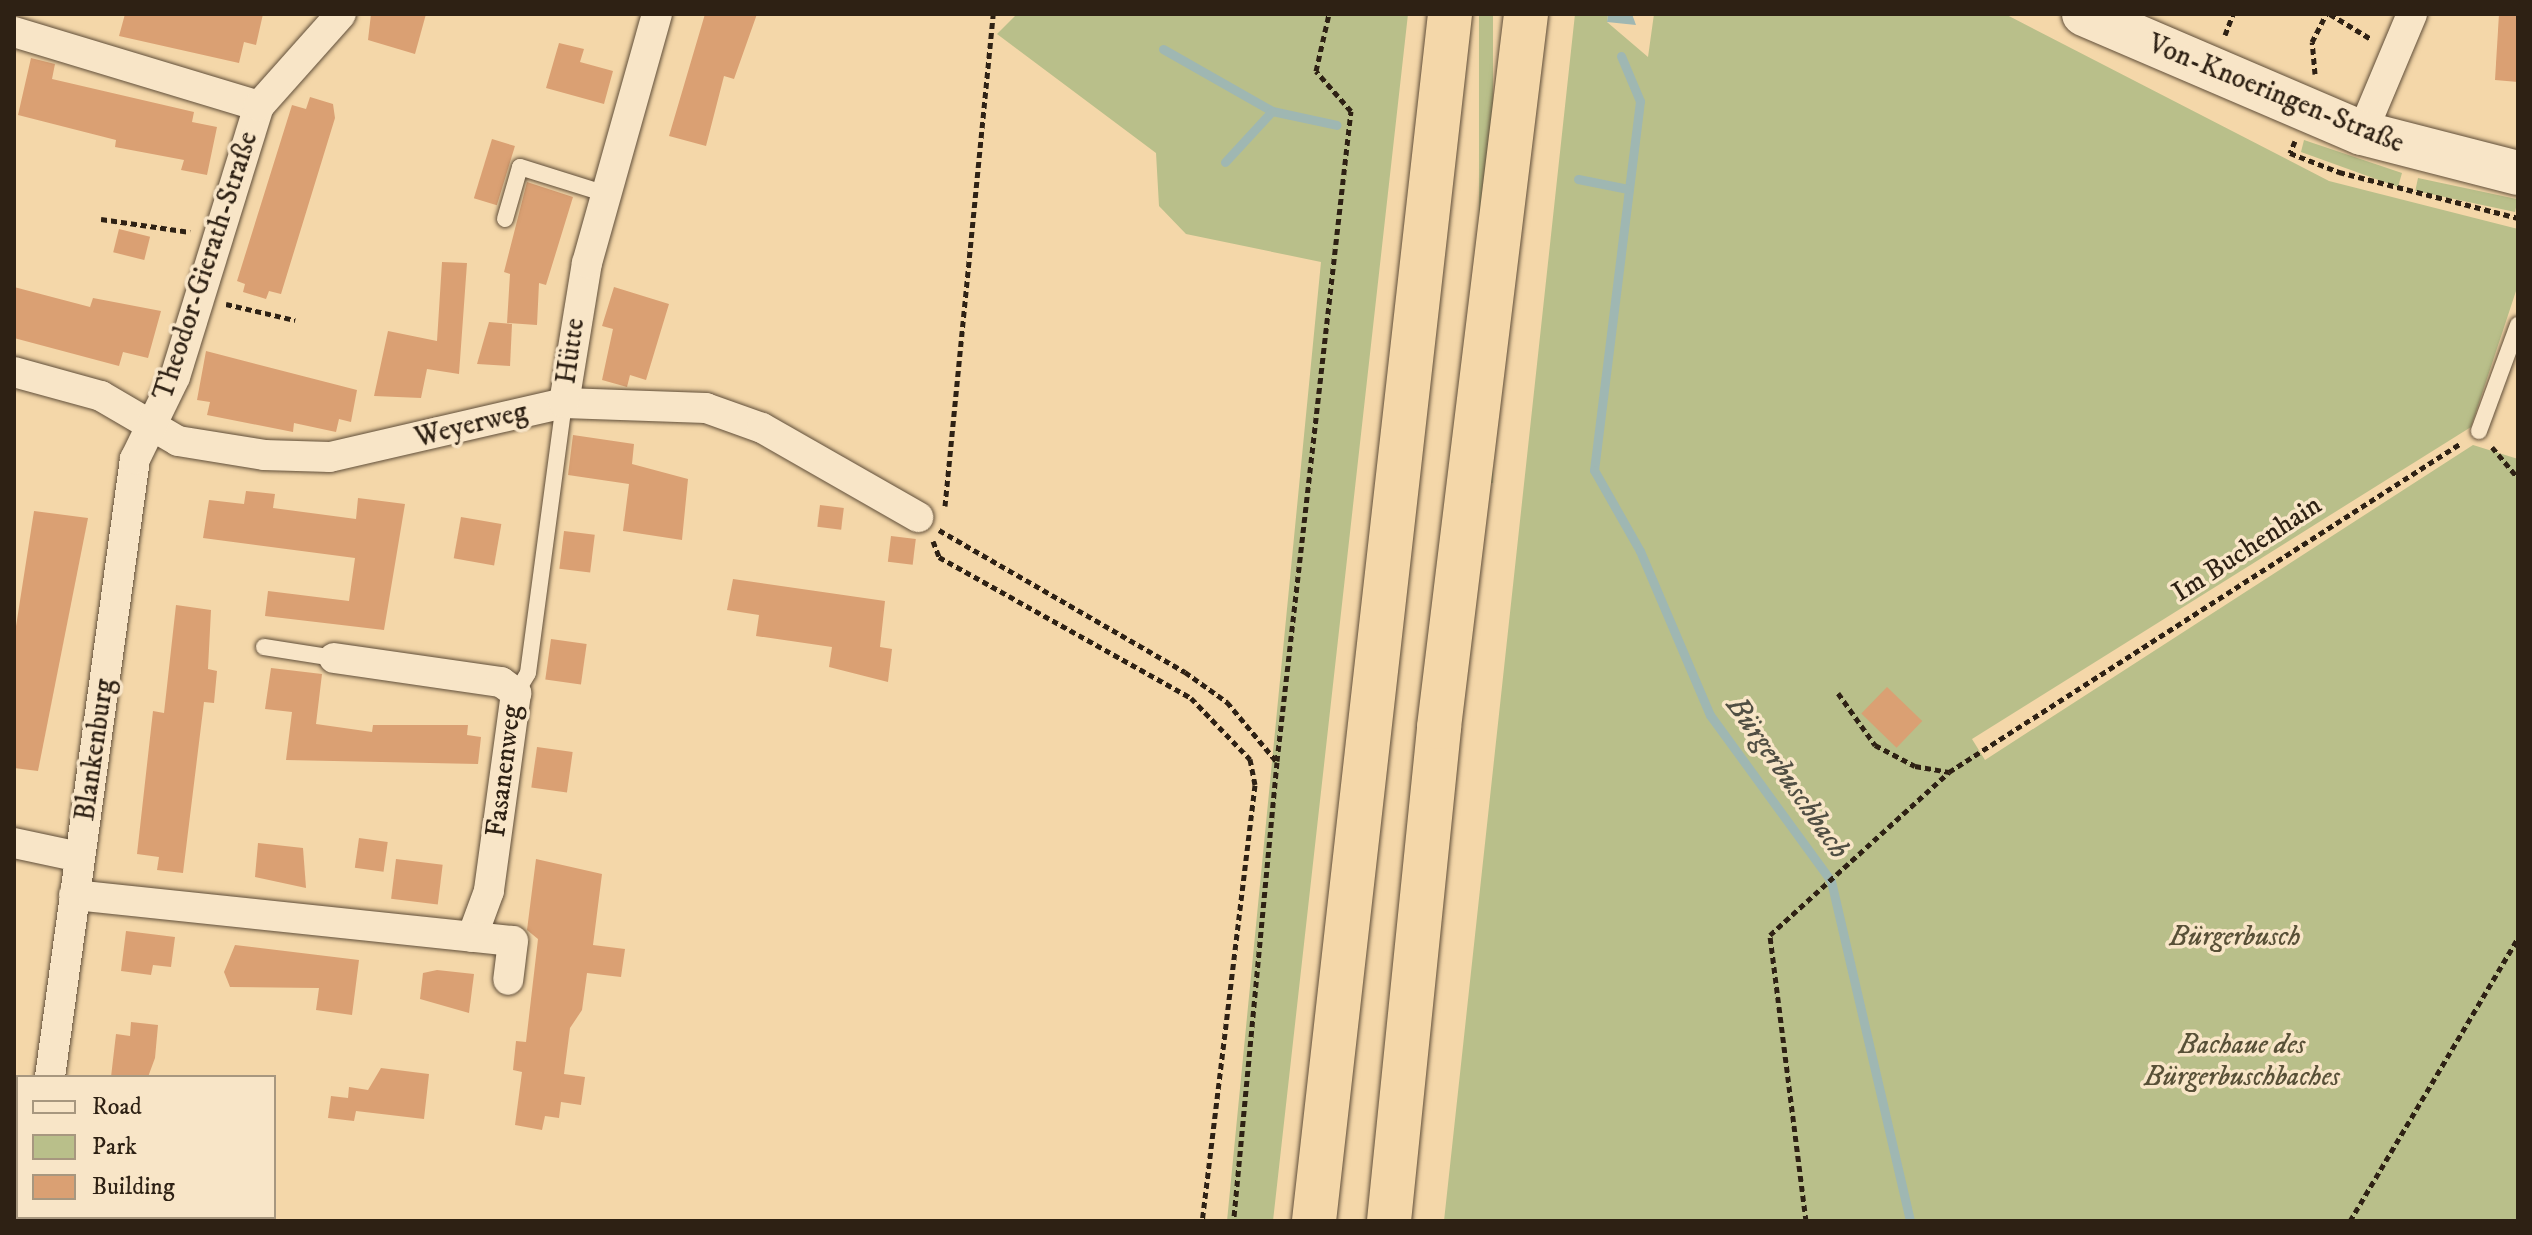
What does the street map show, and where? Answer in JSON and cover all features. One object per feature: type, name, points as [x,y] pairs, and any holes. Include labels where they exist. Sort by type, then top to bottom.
[{"type":"highway","points":[[1314,1221],[1450,14]]},
{"type":"highway","points":[[1389,1221],[1439,727],[1526,14]]},
{"type":"main road","name":"Von-Knoeringen-Straße","points":[[2084,14],[2362,133],[2518,173]]},
{"type":"street","name":"Theodor-Gierath-Straße","points":[[150,425],[175,377],[259,106],[341,14]]},
{"type":"street","name":"Hütte","points":[[564,403],[571,330],[657,14]]},
{"type":"street","points":[[2362,133],[2412,14]]},
{"type":"street","name":"Theodor-Gierath-Straße","points":[[14,32],[259,106]]},
{"type":"street","name":"Weyerweg","points":[[14,372],[101,396],[150,425],[215,449],[330,457],[564,403],[706,408],[762,428],[928,523]]},
{"type":"street","name":"Blankenburg","points":[[50,1075],[135,459],[150,425]]},
{"type":"street","name":"Fasanenweg","points":[[334,658],[501,682],[516,693],[489,891],[472,937]]},
{"type":"street","points":[[14,843],[80,857]]},
{"type":"street","points":[[74,895],[513,941],[508,980]]},
{"type":"lane","points":[[505,219],[520,167],[606,194]]},
{"type":"lane","points":[[2479,431],[2518,325]]},
{"type":"lane","name":"Hütte","points":[[516,693],[528,673],[564,403]]},
{"type":"lane","points":[[264,647],[334,658]]},
{"type":"path","points":[[993,14],[928,523],[939,557],[1166,682],[1219,720],[1250,759],[1255,785],[1202,1221]]},
{"type":"path","points":[[1234,1221],[1277,762],[1351,111],[1316,71],[1329,14]]},
{"type":"path","points":[[2224,37],[2233,14]]},
{"type":"path","points":[[2369,36],[2328,14],[2312,42],[2316,80],[2290,153],[2407,195],[2518,218]]},
{"type":"path","points":[[101,219],[219,236]]},
{"type":"path","points":[[200,297],[295,320]]},
{"type":"path","points":[[2479,431],[2518,478]]},
{"type":"path","name":"Im Buchenhain","points":[[1806,1221],[1770,935],[1949,772],[2479,431]]},
{"type":"path","points":[[928,523],[1185,672],[1227,702],[1277,762]]},
{"type":"path","points":[[1838,693],[1875,745],[1915,766],[1949,772]]},
{"type":"path","points":[[2350,1221],[2518,938]]},
{"type":"green space","points":[[1017,14],[1408,14],[1273,1221],[1227,1221],[1321,262],[1186,234],[1159,206],[1156,153],[997,34]]},
{"type":"green space","points":[[1479,14],[1493,14],[1493,483],[1479,483]]},
{"type":"green space","name":"Bürgerbusch","points":[[1575,14],[1608,14],[1607,22],[1648,57],[1654,14],[2005,14],[2329,181],[2518,229],[2518,285],[2471,427],[1972,739],[1985,760],[2473,445],[2518,459],[2518,1221],[1444,1221]]},
{"type":"green space","points":[[2304,140],[2402,173],[2398,187],[2301,152]]},
{"type":"green space","points":[[2418,178],[2518,199],[2515,212],[2415,191]]},
{"type":"water","points":[[1608,14],[1632,14],[1636,25],[1607,22]]},
{"type":"building","points":[[125,14],[263,14],[256,45],[244,42],[239,63],[119,36]]},
{"type":"building","points":[[371,14],[426,14],[415,54],[368,40]]},
{"type":"building","points":[[705,14],[757,14],[734,79],[724,76],[706,146],[669,136]]},
{"type":"building","points":[[2499,14],[2518,14],[2518,82],[2495,80]]},
{"type":"building","points":[[559,43],[584,49],[580,62],[613,71],[604,104],[546,88]]},
{"type":"building","points":[[31,58],[55,64],[52,79],[194,112],[192,122],[217,127],[207,175],[181,170],[184,160],[115,147],[116,140],[18,115]]},
{"type":"building","points":[[310,97],[333,104],[335,118],[281,294],[269,291],[266,299],[243,292],[245,284],[237,281],[292,105],[306,109]]},
{"type":"building","points":[[492,139],[515,146],[497,205],[474,198]]},
{"type":"building","points":[[527,182],[573,197],[546,285],[539,283],[537,325],[507,323],[510,274],[504,272]]},
{"type":"building","points":[[119,229],[150,237],[144,260],[113,252]]},
{"type":"building","points":[[442,262],[467,263],[459,374],[427,369],[421,398],[374,396],[388,331],[437,341]]},
{"type":"building","points":[[14,287],[90,307],[93,298],[161,311],[148,358],[123,352],[119,366],[14,338]]},
{"type":"building","points":[[614,287],[669,304],[646,380],[630,375],[627,387],[602,380],[613,329],[602,326]]},
{"type":"building","points":[[489,322],[512,324],[510,366],[477,364]]},
{"type":"building","points":[[206,351],[357,390],[351,422],[339,419],[336,432],[294,423],[293,432],[207,415],[210,402],[197,400]]},
{"type":"building","points":[[573,435],[634,444],[632,464],[688,479],[682,540],[623,531],[629,484],[568,475]]},
{"type":"building","points":[[246,491],[275,494],[273,508],[356,519],[358,498],[405,504],[384,630],[265,616],[268,591],[349,601],[355,558],[203,538],[209,500],[244,504]]},
{"type":"building","points":[[820,505],[844,508],[841,530],[817,527]]},
{"type":"building","points":[[34,511],[88,518],[38,771],[14,768],[14,639]]},
{"type":"building","points":[[461,517],[501,524],[494,565],[454,558]]},
{"type":"building","points":[[564,531],[595,535],[590,572],[559,569]]},
{"type":"building","points":[[891,536],[916,539],[913,565],[888,562]]},
{"type":"building","points":[[733,579],[885,601],[880,647],[892,649],[888,682],[829,667],[832,647],[756,636],[759,615],[727,610]]},
{"type":"building","points":[[176,605],[211,610],[208,669],[217,671],[214,703],[204,702],[183,873],[157,870],[159,857],[137,854],[153,711],[164,713]]},
{"type":"building","points":[[551,639],[587,644],[581,685],[545,680]]},
{"type":"building","points":[[271,668],[322,674],[316,724],[372,732],[373,725],[468,725],[467,735],[481,737],[478,764],[286,760],[292,712],[265,709]]},
{"type":"building","points":[[1887,687],[1922,721],[1897,748],[1861,714]]},
{"type":"building","points":[[537,747],[573,752],[567,793],[531,788]]},
{"type":"building","points":[[359,838],[388,842],[384,872],[355,868]]},
{"type":"building","points":[[258,843],[303,848],[306,888],[255,877]]},
{"type":"building","points":[[396,859],[443,865],[438,904],[391,899]]},
{"type":"building","points":[[536,859],[602,874],[593,945],[625,949],[621,977],[587,973],[582,1010],[570,1028],[564,1074],[585,1077],[581,1105],[561,1102],[559,1118],[545,1116],[542,1130],[515,1125],[522,1072],[513,1070],[516,1041],[526,1042],[538,939],[527,930]]},
{"type":"building","points":[[126,931],[175,937],[171,967],[153,965],[151,975],[121,971]]},
{"type":"building","points":[[235,945],[359,960],[352,1015],[316,1010],[319,988],[230,987],[224,972]]},
{"type":"building","points":[[437,970],[474,974],[469,1013],[420,999],[423,973]]},
{"type":"building","points":[[131,1022],[158,1025],[155,1058],[149,1075],[111,1075],[116,1034],[130,1036]]},
{"type":"building","points":[[381,1068],[429,1074],[424,1119],[356,1111],[354,1121],[328,1118],[331,1096],[348,1098],[349,1087],[368,1090]]},
{"type":"waterway","name":"Bürgerbuschbach","points":[[1163,49],[1272,111],[1337,125]]},
{"type":"waterway","name":"Bürgerbuschbach","points":[[1621,56],[1640,101],[1594,470],[1640,551],[1710,715],[1831,881],[1910,1221]]},
{"type":"waterway","name":"Bürgerbuschbach","points":[[1225,162],[1272,111]]},
{"type":"waterway","name":"Bürgerbuschbach","points":[[1578,179],[1628,189]]},
{"type":"park label","name":"Bachaue des Bürgerbuschbaches","points":[[2242,1061]]}]
